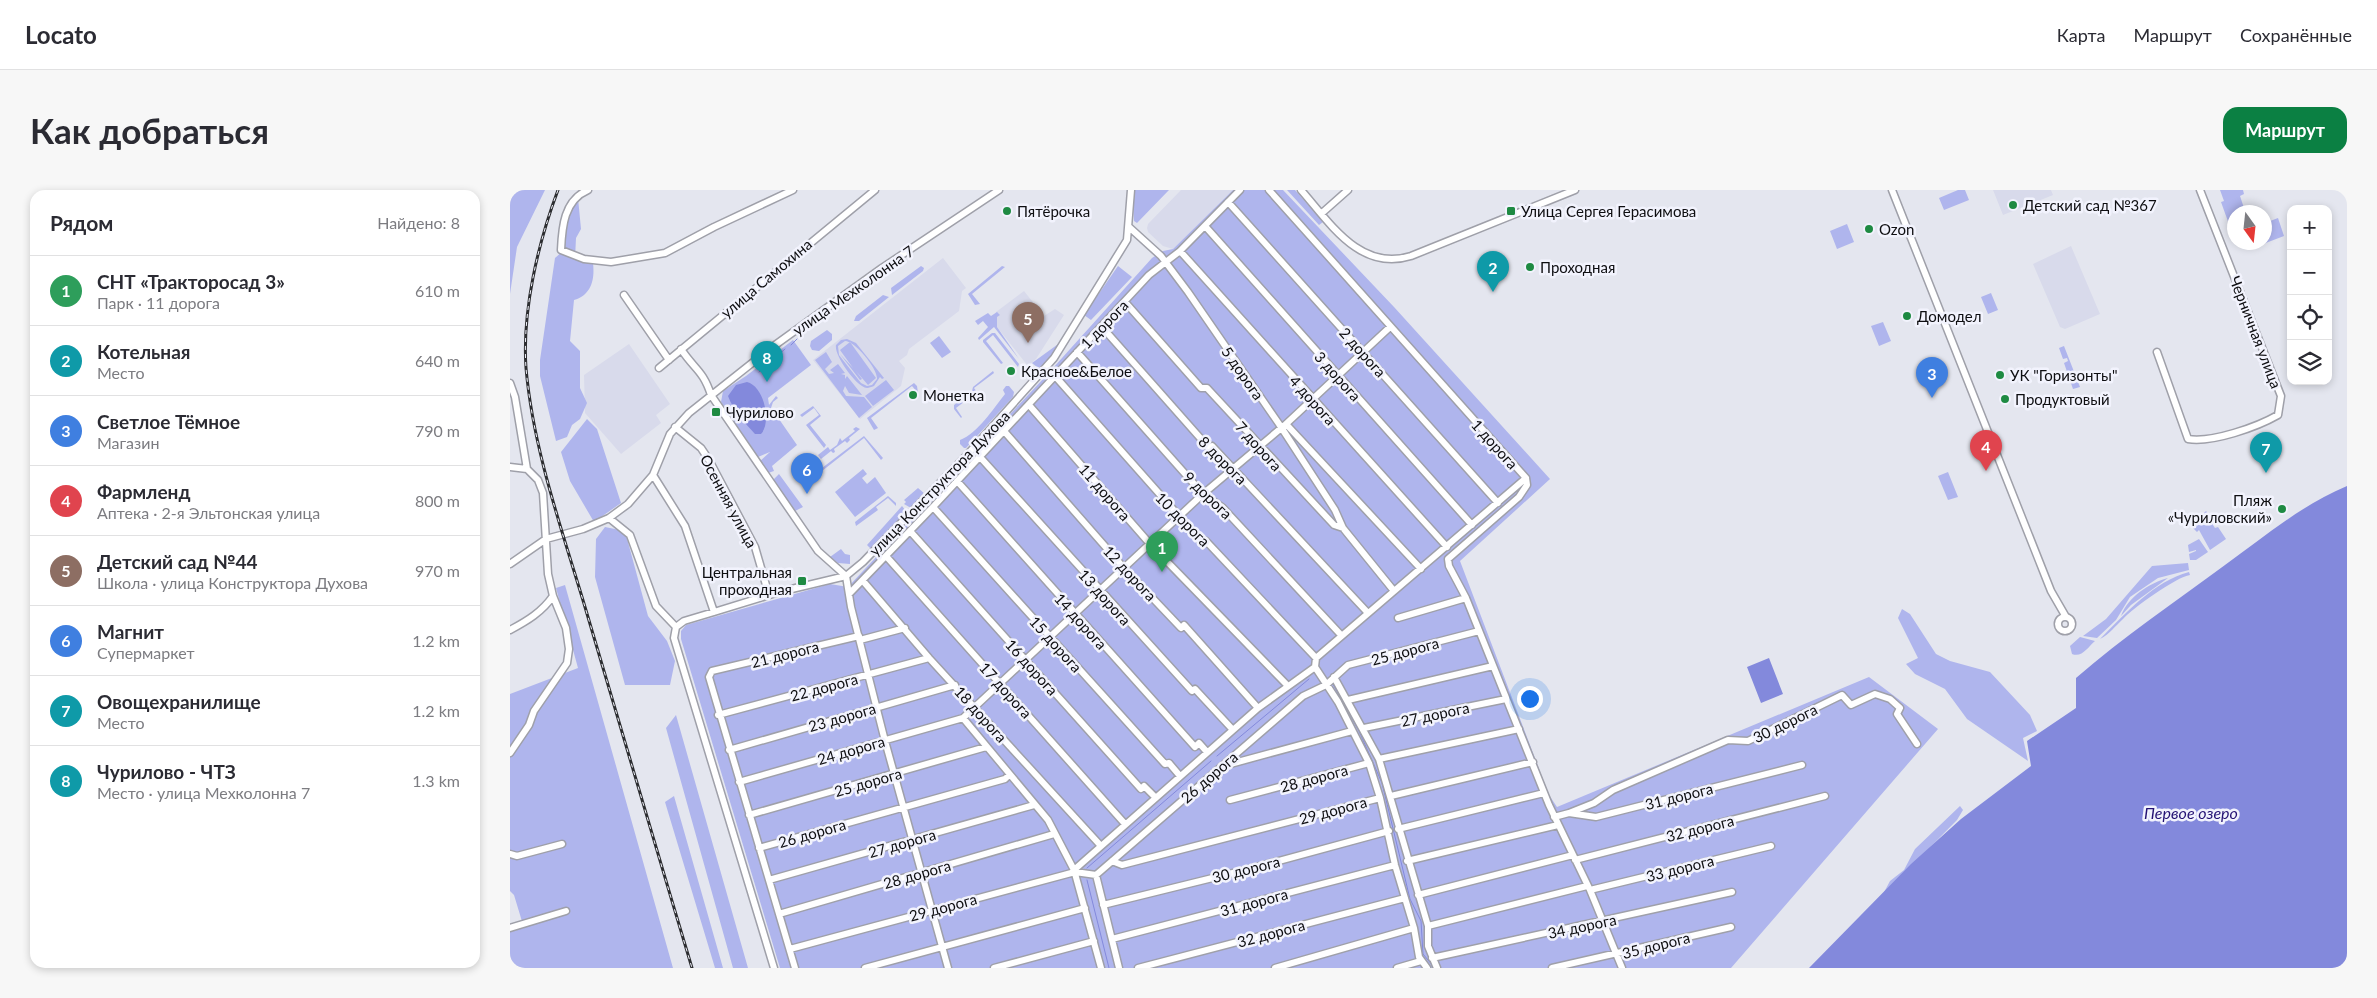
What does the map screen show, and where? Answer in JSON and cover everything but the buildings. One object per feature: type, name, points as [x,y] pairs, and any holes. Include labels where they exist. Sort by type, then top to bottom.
[{"type":"street","points":[[588,190],[578,194],[569,206],[562,229],[561,250],[584,259],[610,262],[665,254],[714,227],[793,190]]},
{"type":"street","name":"улица Самохина","points":[[659,368],[875,190]]},
{"type":"street","name":"улица Мехколонна 7","points":[[675,427],[711,395],[771,348],[882,268],[999,190]]},
{"type":"street","name":"улица Конструктора Духова","points":[[846,576],[863,562],[942,481],[1054,358],[1119,256],[1127,240],[1131,190]]},
{"type":"street","name":"1 дорога","points":[[849,594],[933,508],[1149,275],[1180,251],[1240,190]]},
{"type":"street","name":"1 дорога","points":[[1269,190],[1526,478],[1316,658]]},
{"type":"street","points":[[1301,190],[1348,243],[1374,257],[1390,260],[1411,256],[1575,190]]},
{"type":"street","points":[[1322,213],[1348,190]]},
{"type":"street","points":[[1892,190],[2062,618]]},
{"type":"street","name":"Черничная улица","points":[[2157,352],[2188,439],[2199,441],[2261,425],[2278,415],[2281,396],[2200,190]]},
{"type":"street","name":"2 дорога","points":[[1228,202],[1498,503]]},
{"type":"street","name":"3 дорога","points":[[1205,226],[1472,525]]},
{"type":"street","name":"5 дорога","points":[[1129,227],[1166,262],[1335,510],[1343,528]]},
{"type":"street","name":"4 дорога","points":[[1180,251],[1312,400],[1447,547]]},
{"type":"street","points":[[624,295],[669,360]]},
{"type":"street","name":"7 дорога","points":[[1125,302],[1201,388],[1206,388],[1259,447],[1334,525],[1343,528],[1394,591]]},
{"type":"street","name":"8 дорога","points":[[1102,327],[1209,448],[1212,446],[1368,613]]},
{"type":"street","points":[[1101,968],[1074,871],[1048,820],[1009,776],[963,718],[1203,494],[1286,424],[1390,327]]},
{"type":"street","points":[[681,349],[691,365],[698,368],[705,378],[711,395],[818,551],[846,576],[868,675],[948,968]]},
{"type":"street","name":"9 дорога","points":[[1077,352],[1203,494],[1223,508],[1341,635]]},
{"type":"street","name":"10 дорога","points":[[1055,376],[1178,518],[1202,542],[1206,541],[1316,658]]},
{"type":"street","points":[[510,383],[515,397],[528,470]]},
{"type":"street","name":"11 дорога","points":[[1029,405],[1150,544],[1195,587],[1288,686]]},
{"type":"street","points":[[1286,424],[1421,569]]},
{"type":"street","points":[[510,564],[546,539],[583,529],[609,518],[628,504],[653,475],[670,434],[675,427]]},
{"type":"street","name":"Осенняя улица","points":[[675,427],[701,448],[709,460],[755,547],[766,586]]},
{"type":"street","name":"12 дорога","points":[[1004,431],[1124,568],[1181,628],[1184,625],[1258,708]]},
{"type":"street","name":"13 дорога","points":[[980,457],[1100,592],[1192,691],[1195,688],[1233,730]]},
{"type":"street","points":[[510,467],[516,466],[528,470],[538,480],[543,493],[548,574],[553,596],[566,628],[569,649],[567,663],[534,711],[529,725],[510,753]]},
{"type":"street","points":[[653,475],[685,526],[714,612]]},
{"type":"street","points":[[1526,478],[1527,485],[1519,497],[1448,559],[1449,566],[1466,598],[1554,817],[1588,888],[1622,968]]},
{"type":"street","name":"14 дорога","points":[[957,482],[1074,615],[1195,746],[1199,743],[1207,752]]},
{"type":"street","name":"15 дорога","points":[[933,508],[1165,764],[1169,763],[1180,776]]},
{"type":"street","points":[[609,518],[630,535],[656,606],[676,627]]},
{"type":"street","name":"16 дорога","points":[[910,531],[1141,788],[1144,786],[1155,797]]},
{"type":"street","name":"17 дорога","points":[[886,556],[1125,824]]},
{"type":"street","points":[[774,968],[674,638],[676,627],[684,621],[779,592],[846,576]]},
{"type":"street","name":"18 дорога","points":[[863,581],[929,658],[1100,846]]},
{"type":"street","points":[[510,630],[528,621],[553,596]]},
{"type":"street","points":[[1398,618],[1466,598]]},
{"type":"street","name":"21 дорога","points":[[718,715],[709,684],[709,677],[712,671],[905,628]]},
{"type":"street","name":"25 дорога","points":[[1326,685],[1348,665],[1479,631]]},
{"type":"street","name":"22 дорога","points":[[718,715],[929,658]]},
{"type":"street","points":[[1074,871],[1155,797],[1258,708],[1314,667],[1316,658]]},
{"type":"street","points":[[1348,700],[1493,666]]},
{"type":"street","points":[[1314,667],[1369,763],[1389,831],[1395,865],[1414,928],[1421,961],[1427,968]]},
{"type":"street","points":[[1334,677],[1364,728],[1379,759],[1391,796],[1407,861],[1428,926],[1428,946],[1438,968]]},
{"type":"street","name":"23 дорога","points":[[729,750],[955,685]]},
{"type":"street","name":"26 дорога","points":[[1096,875],[1303,696],[1326,685]]},
{"type":"street","name":"30 дорога","points":[[1569,813],[1594,803],[1613,790],[1728,740],[1748,741],[1842,695],[1851,705],[1876,694],[1890,698],[1900,708],[1897,714],[1917,744]]},
{"type":"street","name":"27 дорога","points":[[1364,728],[1506,699]]},
{"type":"street","points":[[718,715],[795,968]]},
{"type":"street","name":"24 дорога","points":[[739,782],[963,718]]},
{"type":"street","points":[[1379,759],[1519,729]]},
{"type":"street","points":[[1220,767],[1352,731]]},
{"type":"street","name":"25 дорога","points":[[749,815],[986,748]]},
{"type":"street","points":[[1391,796],[1532,762]]},
{"type":"street","name":"28 дорога","points":[[1230,800],[1369,763]]},
{"type":"street","name":"31 дорога","points":[[1554,817],[1569,813],[1596,818],[1802,765]]},
{"type":"street","name":"26 дорога","points":[[759,848],[1005,779],[1009,776]]},
{"type":"street","points":[[1398,829],[1544,793]]},
{"type":"street","name":"32 дорога","points":[[1418,895],[1826,796]]},
{"type":"street","name":"29 дорога","points":[[1112,861],[1122,865],[1380,798]]},
{"type":"street","name":"27 дорога","points":[[769,880],[1034,805]]},
{"type":"street","points":[[1407,861],[1558,825]]},
{"type":"street","name":"30 дорога","points":[[1103,905],[1249,869],[1389,831]]},
{"type":"street","name":"28 дорога","points":[[779,914],[1054,834]]},
{"type":"street","points":[[510,854],[517,856],[562,844]]},
{"type":"street","name":"33 дорога","points":[[1428,926],[1771,846]]},
{"type":"street","name":"31 дорога","points":[[1112,939],[1395,865]]},
{"type":"street","name":"29 дорога","points":[[790,948],[1074,871],[1096,875]]},
{"type":"street","points":[[1096,875],[1119,968]]},
{"type":"street","name":"34 дорога","points":[[1432,958],[1732,892]]},
{"type":"street","name":"32 дорога","points":[[1138,968],[1405,898]]},
{"type":"street","points":[[865,968],[1085,908]]},
{"type":"street","points":[[510,928],[566,911]]},
{"type":"street","name":"35 дорога","points":[[1552,968],[1731,926]]},
{"type":"street","points":[[1275,968],[1414,928]]},
{"type":"street","points":[[994,968],[1094,941]]},
{"type":"street","points":[[1398,968],[1421,961]]},
{"type":"shaded area","points":[[510,190],[545,190],[517,247],[510,294]]},
{"type":"shaded area","points":[[1135,190],[1169,190],[1137,223],[1134,221],[1133,207]]},
{"type":"shaded area","points":[[1181,190],[1233,190],[1173,249],[1163,246],[1148,232],[1147,228],[1148,224]]},
{"type":"shaded area","points":[[1233,190],[1283,190],[1394,307],[1550,479],[1460,561],[1549,795],[1557,807],[1869,677],[1938,729],[1731,968],[780,968],[681,639],[681,631],[686,625],[830,584],[848,587],[1044,378],[1152,258],[1163,251],[1173,249]]},
{"type":"shaded area","points":[[1287,190],[1295,190],[1323,222],[1319,225]]},
{"type":"shaded area","points":[[1958,190],[1965,190],[1969,200],[1944,210],[1939,198]]},
{"type":"shaded area","name":"Детский сад №367","points":[[1993,190],[2051,190],[2053,195],[2003,215]]},
{"type":"shaded area","points":[[2220,190],[2243,190],[2244,194],[2240,196],[2243,205],[2227,205],[2227,219],[2221,202],[2224,201]]},
{"type":"shaded area","points":[[578,198],[581,229],[576,238],[575,259],[593,263],[593,275],[588,291],[580,298],[574,300],[570,341],[580,351],[580,388],[587,403],[580,419],[572,425],[567,437],[556,441],[540,376],[540,360],[555,258],[563,251],[565,217]]},
{"type":"shaded area","points":[[2278,218],[2284,236],[2272,241],[2272,220]]},
{"type":"shaded area","points":[[1847,224],[1854,242],[1837,249],[1830,231]]},
{"type":"shaded area","points":[[2071,246],[2100,314],[2065,329],[2060,327],[2033,264]]},
{"type":"shaded area","points":[[943,258],[966,288],[962,291],[959,311],[909,349],[907,355],[899,361],[905,368],[901,386],[860,419],[813,360]]},
{"type":"shaded area","points":[[921,266],[924,268],[923,271],[892,295],[891,288]]},
{"type":"shaded area","points":[[1002,266],[1005,267],[972,294],[980,304],[975,305],[968,294]]},
{"type":"shaded area","points":[[1118,266],[1132,277],[1091,320],[1084,315]]},
{"type":"shaded area","points":[[1024,291],[1044,316],[1055,309],[1064,315],[1036,359],[1028,366],[993,322],[996,312]]},
{"type":"shaded area","points":[[1991,293],[1998,310],[1988,314],[1981,297]]},
{"type":"shaded area","points":[[883,295],[889,297],[859,321],[854,321],[856,316]]},
{"type":"shaded area","points":[[997,312],[1000,315],[997,317],[997,327],[1019,359],[994,327],[979,340],[978,338],[988,327],[983,321],[978,325],[975,321],[988,313],[991,316]]},
{"type":"shaded area","points":[[1883,322],[1891,341],[1879,346],[1871,326]]},
{"type":"shaded area","points":[[827,330],[832,334],[832,340],[819,351],[812,350],[810,346],[811,341]]},
{"type":"shaded area","points":[[992,333],[995,333],[1019,364],[1018,367],[993,335],[986,341],[1003,363],[1001,364],[983,342]]},
{"type":"shaded area","points":[[939,336],[951,352],[942,358],[930,343]]},
{"type":"shaded area","points":[[847,339],[856,343],[884,378],[880,377],[874,386],[869,388],[865,388],[858,383],[838,355],[836,345],[841,340]],"holes":[[[845,341],[860,350],[874,369],[877,379],[872,385],[867,386],[861,383],[839,355],[838,346]]]},
{"type":"shaded area","points":[[793,340],[811,365],[768,398],[769,405],[776,396],[778,398],[773,402],[770,411],[772,409],[797,445],[772,466],[774,471],[768,473],[760,461],[770,452],[758,457],[721,402],[723,391]]},
{"type":"shaded area","points":[[850,342],[876,378],[868,385],[856,371],[862,379],[860,380],[840,354],[853,368],[840,350]]},
{"type":"shaded area","points":[[1061,342],[1042,371],[1032,363]]},
{"type":"shaded area","points":[[629,344],[670,404],[656,415],[661,423],[621,454],[585,413],[584,375]]},
{"type":"shaded area","points":[[2064,346],[2080,387],[2073,389],[2064,363],[2068,361],[2067,358],[2063,359],[2059,348]]},
{"type":"shaded area","points":[[826,352],[832,362],[825,369],[829,374],[834,373],[830,370],[838,364],[845,373],[841,374],[845,375],[845,379],[847,376],[862,395],[849,393],[845,386],[843,391],[846,396],[864,397],[872,407],[859,418],[815,360]]},
{"type":"shaded area","points":[[993,371],[994,373],[974,388],[977,392],[956,408],[961,418],[954,409],[954,405]]},
{"type":"shaded area","points":[[886,380],[894,390],[873,406],[865,396]]},
{"type":"shaded area","points":[[914,383],[917,386],[918,393],[912,386],[871,418],[878,428],[874,430],[867,418]]},
{"type":"shaded area","points":[[1006,386],[1009,386],[1014,392],[1013,397],[964,448],[960,444],[960,440],[967,437],[985,420],[1005,394],[1003,390]]},
{"type":"shaded area","points":[[813,406],[821,416],[810,425],[826,445],[824,448],[806,425],[819,415],[814,408],[802,417],[800,415]]},
{"type":"shaded area","points":[[587,419],[597,429],[621,503],[594,522],[570,481],[561,452]]},
{"type":"shaded area","points":[[856,427],[860,429],[849,438],[850,440],[847,443],[845,441],[834,449],[835,452],[831,451],[821,459],[818,455],[828,447],[830,450],[837,445],[840,438],[842,441],[855,431],[853,429]]},
{"type":"shaded area","points":[[864,436],[883,458],[881,460],[864,438],[822,471],[822,468]]},
{"type":"shaded area","points":[[863,469],[867,474],[862,478],[867,484],[875,477],[886,493],[855,517],[835,492]]},
{"type":"shaded area","points":[[1948,472],[1958,497],[1948,500],[1938,476]]},
{"type":"shaded area","points":[[779,474],[803,507],[795,511],[773,480]]},
{"type":"shaded area","points":[[918,488],[925,494],[911,508],[904,504],[906,502],[904,500]]},
{"type":"shaded area","points":[[888,496],[896,503],[896,506],[888,498],[876,507],[878,510],[856,526],[855,522]]},
{"type":"shaded area","points":[[902,506],[906,511],[872,550],[867,545]]},
{"type":"shaded area","points":[[2206,511],[2215,523],[2213,525],[2215,528],[2218,527],[2226,539],[2210,550],[2199,530],[2197,532],[2191,526]]},
{"type":"shaded area","points":[[605,527],[625,531],[648,616],[667,641],[675,661],[670,685],[625,685],[595,577],[596,539]]},
{"type":"shaded area","points":[[2199,539],[2208,552],[2196,560],[2190,560],[2189,554],[2196,550],[2189,552],[2188,545]]},
{"type":"shaded area","points":[[841,549],[845,554],[850,555],[850,564],[838,563],[830,557]]},
{"type":"shaded area","points":[[2188,563],[2189,570],[2158,578],[2130,597],[2116,620],[2097,638],[2083,636],[2106,619],[2152,566]]},
{"type":"shaded area","points":[[2189,572],[2190,575],[2175,581],[2145,601],[2100,639],[2141,599],[2176,576]]},
{"type":"shaded area","points":[[2168,578],[2131,605],[2121,616],[2124,609],[2140,592],[2154,583]]},
{"type":"shaded area","points":[[565,585],[673,968],[510,968],[510,932],[524,928],[514,895],[510,891],[510,694],[578,668],[556,588]]},
{"type":"shaded area","points":[[1902,609],[1910,614],[1936,654],[1950,661],[1990,672],[2030,715],[2037,731],[2023,738],[2028,761],[1967,719],[1945,689],[1915,674],[1906,664],[1918,658],[1898,618]]},
{"type":"shaded area","points":[[2080,637],[2095,641],[2082,653],[2072,654],[2070,646]]},
{"type":"shaded area","points":[[676,715],[748,968],[733,968],[666,728]]},
{"type":"shaded area","points":[[674,796],[723,968],[715,968],[665,802]]},
{"type":"shaded area","points":[[1960,806],[1963,810],[1957,820],[1882,896],[1890,881],[1904,870],[1915,849]]},
{"type":"water","name":"Чурилово","points":[[747,382],[758,390],[762,397],[766,421],[761,434],[755,434],[747,425],[736,411],[728,396],[736,385]]},
{"type":"water","name":"Первое озеро","points":[[2347,486],[2347,968],[1809,968],[1911,864],[1961,819],[2031,766],[2027,741],[2076,708],[2076,678],[2131,634],[2284,522],[2315,502]]},
{"type":"water","points":[[1769,658],[1783,694],[1761,703],[1747,667]]},
{"type":"waterway","points":[[791,345],[797,339]]},
{"type":"waterway","points":[[759,372],[785,349]]},
{"type":"waterway","points":[[1217,756],[1309,679]]},
{"type":"waterway","points":[[1333,684],[1359,731],[1382,783],[1410,899],[1421,921],[1423,954],[1433,966]]},
{"type":"waterway","points":[[1087,868],[1211,761]]},
{"type":"waterway","points":[[1087,880],[1109,968]]},
{"type":"railway","points":[[558,190],[538,255],[526,324],[526,368],[535,429],[558,519],[692,968]]},
{"type":"place","name":"Детский сад №367","points":[[2013,205]]},
{"type":"place","name":"Пятёрочка","points":[[1007,211]]},
{"type":"place","name":"Улица Сергея Герасимова","points":[[1511,211]]},
{"type":"place","name":"Ozon","points":[[1869,229]]},
{"type":"place","name":"Проходная","points":[[1530,267]]},
{"type":"place","name":"Котельная","points":[[1493,292]]},
{"type":"place","name":"Домодел","points":[[1907,316]]},
{"type":"place","name":"Детский сад №44","points":[[1028,343]]},
{"type":"place","name":"Красное&Белое","points":[[1011,371]]},
{"type":"place","name":"УК \"Горизонты\"","points":[[2000,375]]},
{"type":"place","name":"Чурилово - ЧТЗ","points":[[767,382]]},
{"type":"place","name":"Монетка","points":[[913,395]]},
{"type":"place","name":"Светлое Тёмное","points":[[1932,398]]},
{"type":"place","name":"Продуктовый","points":[[2005,399]]},
{"type":"place","name":"Чурилово","points":[[716,412]]},
{"type":"place","name":"Фармленд","points":[[1986,471]]},
{"type":"place","name":"Овощехранилище","points":[[2266,473]]},
{"type":"place","name":"Магнит","points":[[807,494]]},
{"type":"place","name":"Пляж «Чуриловский»","points":[[2282,509]]},
{"type":"place","name":"СНТ «Тракторосад 3»","points":[[1162,572]]},
{"type":"place","name":"Центральная проходная","points":[[802,581]]}]
